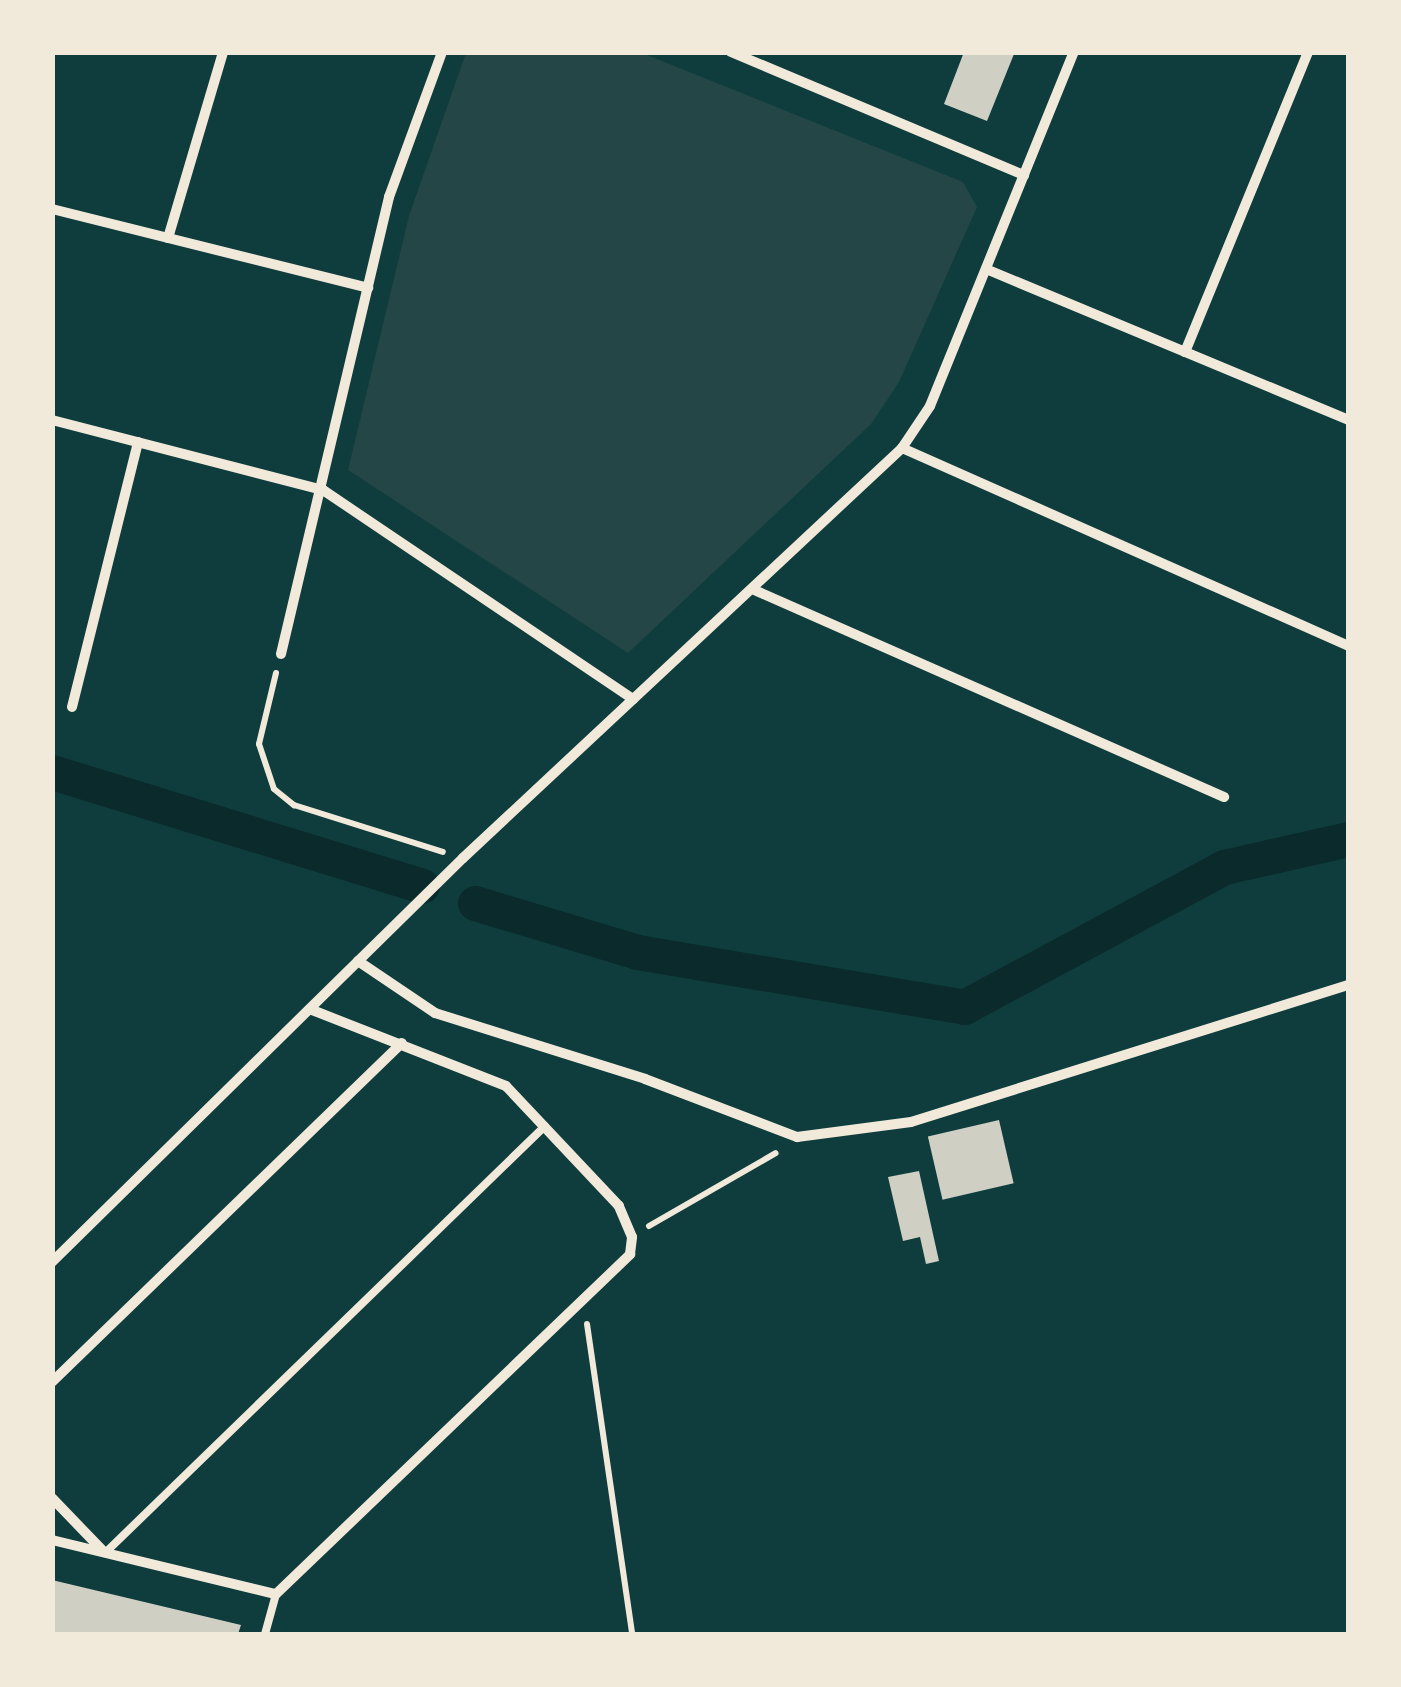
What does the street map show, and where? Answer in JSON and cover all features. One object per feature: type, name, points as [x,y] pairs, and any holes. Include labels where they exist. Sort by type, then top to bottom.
[{"type":"street","points":[[168,238],[223,52]]},
{"type":"street","points":[[280,654],[323,490],[389,198],[442,52]]},
{"type":"street","points":[[731,52],[1024,176]]},
{"type":"street","points":[[52,1262],[463,858],[902,448],[930,406],[1074,52]]},
{"type":"street","points":[[1185,352],[1308,52]]},
{"type":"street","points":[[52,209],[368,288]]},
{"type":"street","points":[[986,269],[1348,420]]},
{"type":"street","points":[[52,420],[323,490],[633,699]]},
{"type":"street","points":[[72,708],[138,442]]},
{"type":"street","points":[[902,448],[1348,646]]},
{"type":"street","points":[[752,589],[1224,797]]},
{"type":"street","points":[[358,960],[435,1013],[644,1079],[798,1137],[911,1122],[1348,985]]},
{"type":"street","points":[[52,1540],[276,1594],[621,1266],[632,1236],[619,1206],[545,1126],[482,1072],[310,1009]]},
{"type":"street","points":[[52,1382],[402,1043]]},
{"type":"street","points":[[52,1498],[105,1553]]},
{"type":"lane","points":[[105,1553],[545,1126]]},
{"type":"lane","points":[[265,1634],[276,1594]]},
{"type":"path","points":[[280,654],[259,744],[274,789],[294,805],[463,858]]},
{"type":"path","points":[[632,1236],[746,1176],[798,1137]]},
{"type":"path","points":[[584,1302],[632,1634]]},
{"type":"shaded area","points":[[466,53],[642,53],[963,182],[977,207],[899,382],[871,424],[628,653],[348,470],[409,216]]},
{"type":"building","points":[[964,52],[1014,54],[987,121],[944,104]]},
{"type":"building","points":[[999,1120],[1014,1183],[942,1200],[928,1136]]},
{"type":"building","points":[[919,1171],[939,1261],[926,1264],[920,1237],[903,1241],[888,1177]]},
{"type":"building","points":[[52,1580],[241,1625],[238,1634],[52,1634]]},
{"type":"waterway","points":[[52,772],[422,886]]},
{"type":"waterway","points":[[475,903],[637,952],[964,1007],[1224,867],[1348,839]]}]
